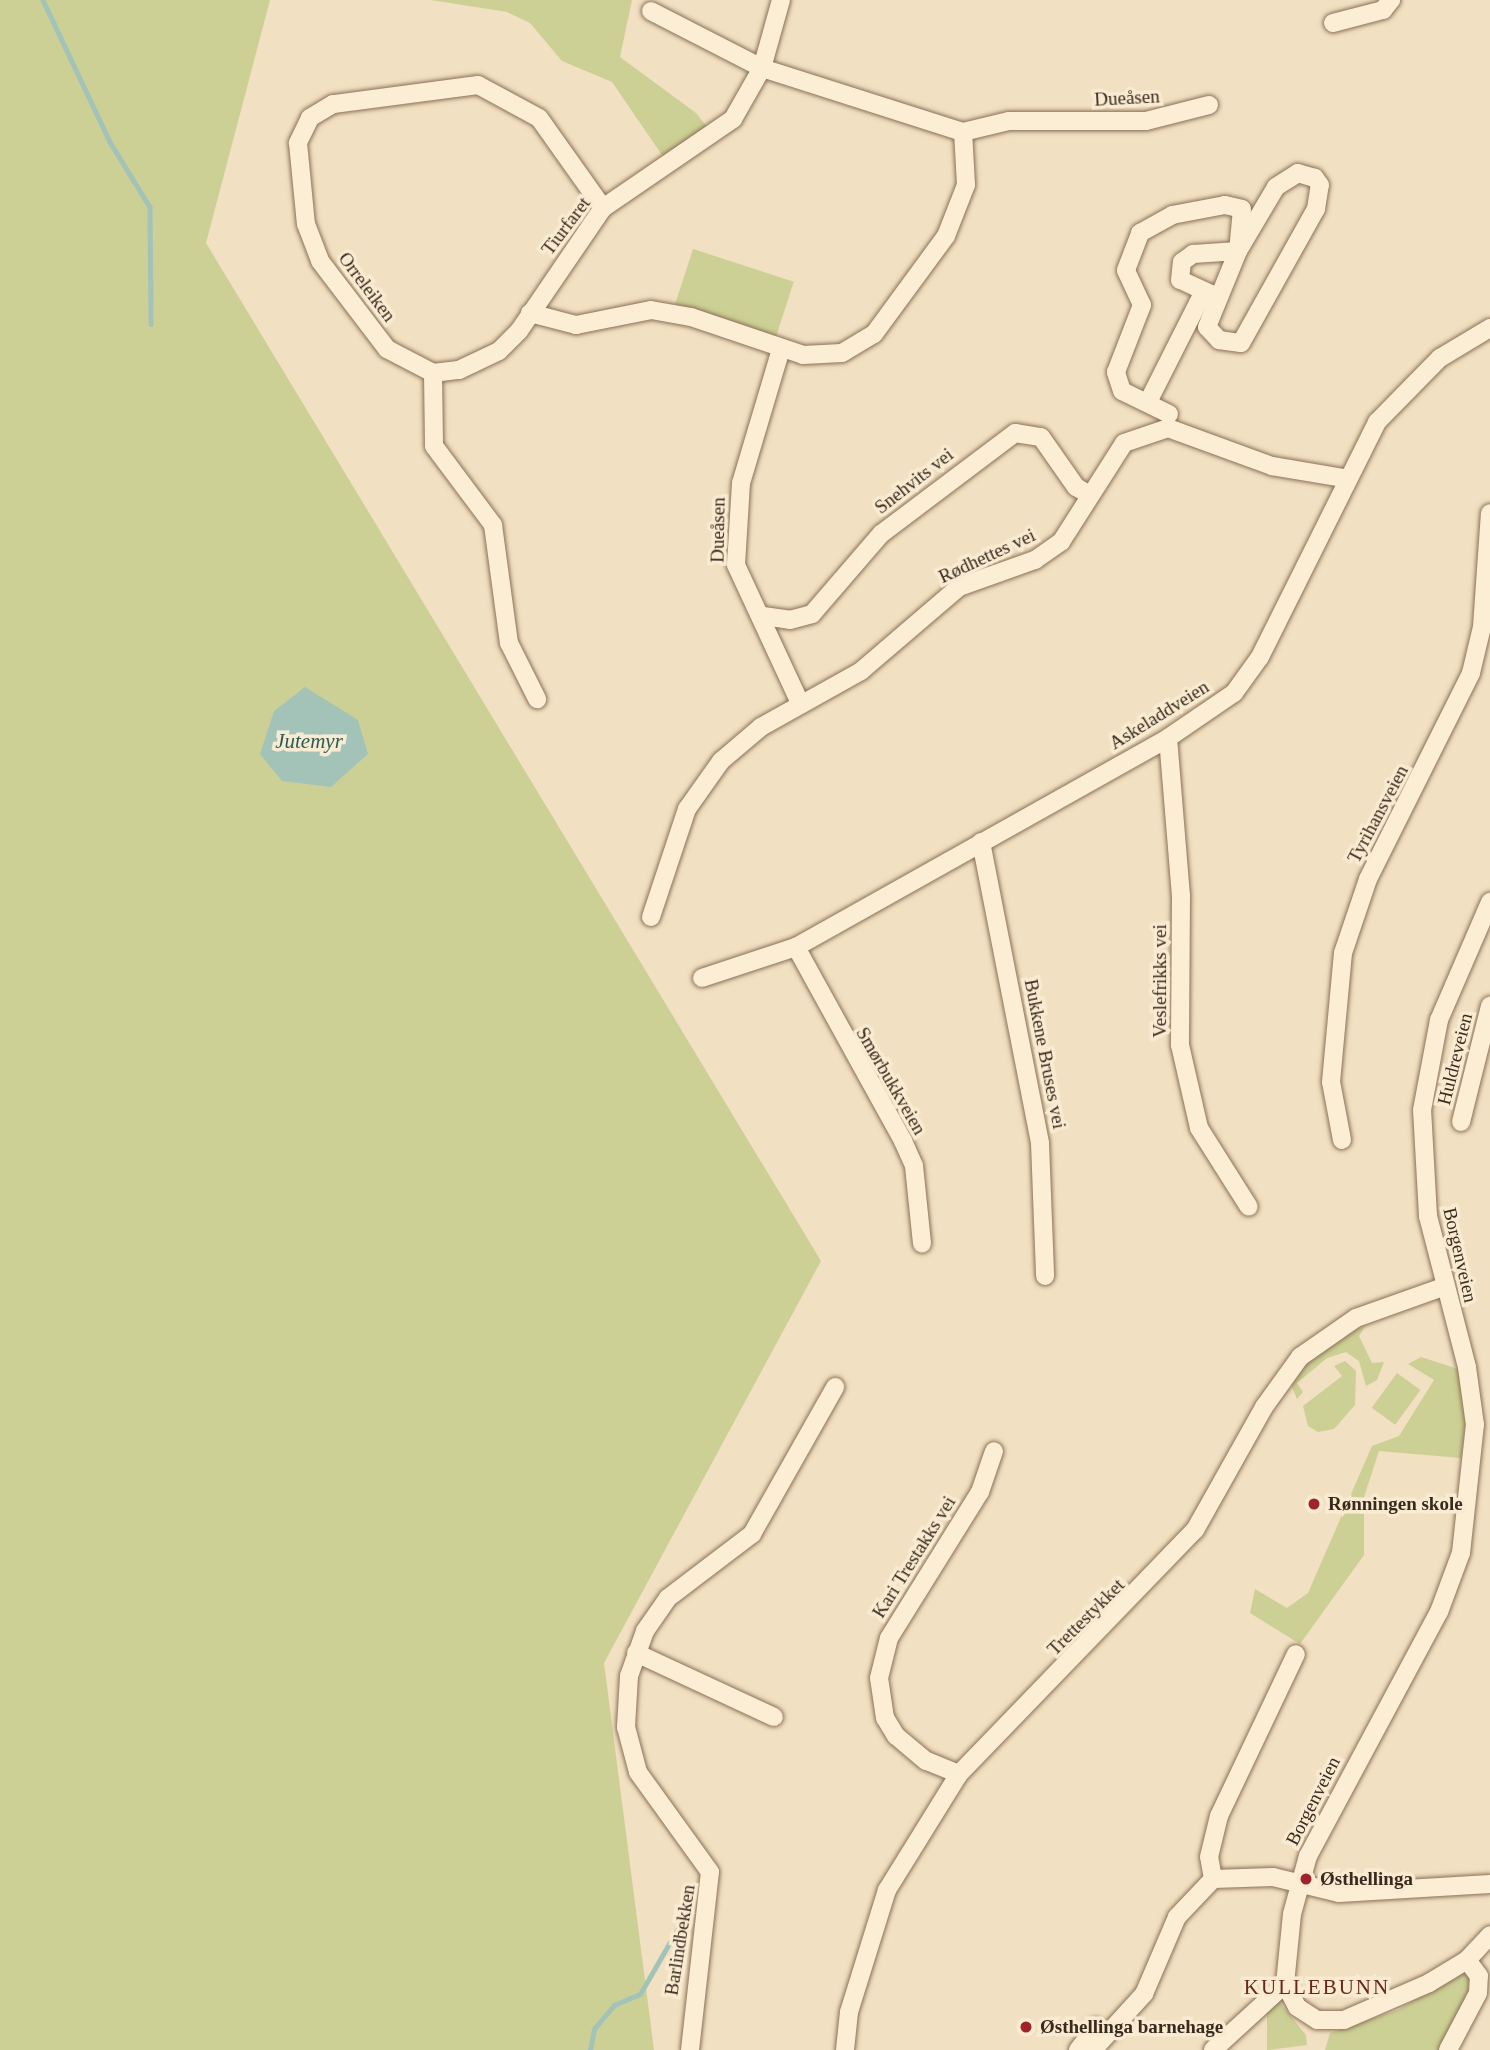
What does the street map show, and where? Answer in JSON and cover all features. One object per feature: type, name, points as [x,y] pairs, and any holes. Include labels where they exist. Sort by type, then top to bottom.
[{"type":"street","name":"Tiurfaret","points":[[433,373],[459,370],[499,351],[530,313],[603,208],[718,133],[744,104],[762,68],[781,0]]},
{"type":"street","points":[[1333,23],[1383,10],[1391,0]]},
{"type":"street","points":[[530,313],[576,325],[628,311],[672,313],[781,349],[827,356],[874,334],[946,236],[960,203],[967,169],[963,132],[762,68],[651,11]]},
{"type":"street","name":"Orreleiken","points":[[433,373],[387,349],[320,261],[306,224],[298,143],[319,109],[457,84],[496,91],[538,118],[603,208]]},
{"type":"street","name":"Dueåsen","points":[[963,132],[1009,121],[1146,121],[1209,105]]},
{"type":"street","points":[[1148,402],[1209,294],[1276,187],[1298,173],[1315,178],[1316,209],[1241,344],[1220,340],[1207,327],[1209,294]]},
{"type":"street","points":[[1169,414],[1122,391],[1116,372],[1142,305],[1126,270],[1140,233],[1158,218],[1235,206],[1244,216],[1238,251]]},
{"type":"street","points":[[1209,294],[1180,280],[1182,262],[1193,254],[1238,251]]},
{"type":"street","name":"Askeladdveien","points":[[702,978],[796,947],[1168,738],[1249,675],[1344,478],[1395,398],[1440,358],[1490,328]]},
{"type":"street","name":"Dueåsen","points":[[781,349],[741,483],[735,545],[743,589],[763,616],[800,703]]},
{"type":"street","points":[[433,373],[434,446],[493,524],[506,632],[537,699]]},
{"type":"street","name":"Rødhettes vei","points":[[651,917],[699,784],[761,727],[861,671],[959,587],[1035,560],[1061,542],[1124,443],[1168,428],[1272,466],[1344,478]]},
{"type":"street","name":"Snehvits vei","points":[[763,616],[790,620],[812,614],[881,534],[1015,433],[1041,437],[1076,487],[1090,495]]},
{"type":"street","name":"Tyrihansveien","points":[[1342,1140],[1331,1082],[1343,953],[1368,879],[1471,673],[1482,627],[1490,513]]},
{"type":"street","name":"Veslefrikks vei","points":[[1168,738],[1181,896],[1180,1045],[1199,1128],[1249,1207]]},
{"type":"street","name":"Bukkene Bruses vei","points":[[981,842],[1040,1143],[1045,1276]]},
{"type":"street","name":"Borgenveien","points":[[1285,1984],[1298,1882],[1320,1830],[1439,1612],[1461,1553],[1475,1425],[1467,1367],[1443,1286],[1424,1179],[1426,1078],[1450,988],[1490,902]]},
{"type":"street","name":"Smørbukkveien","points":[[796,947],[914,1166],[922,1244]]},
{"type":"street","name":"Huldreveien","points":[[1461,1122],[1490,1006]]},
{"type":"street","name":"Trettestykket","points":[[845,2050],[849,2012],[887,1890],[959,1774],[1181,1547],[1300,1357],[1356,1318],[1443,1286]]},
{"type":"street","name":"Barlindbekken","points":[[690,2050],[710,1872],[638,1772],[626,1727],[636,1653],[680,1586],[743,1545],[835,1387]]},
{"type":"street","name":"Kari Trestakks vei","points":[[959,1774],[926,1761],[896,1736],[885,1718],[879,1678],[889,1638],[980,1492],[994,1451]]},
{"type":"street","points":[[636,1653],[774,1717]]},
{"type":"street","points":[[1213,1879],[1209,1857],[1219,1816],[1296,1654]]},
{"type":"street","points":[[1093,2050],[1144,1994],[1177,1917],[1213,1879],[1248,1875],[1298,1882],[1339,1893],[1490,1884]]},
{"type":"street","points":[[1213,2050],[1285,1984],[1297,2007],[1317,2020],[1344,2020],[1381,2008],[1467,1960],[1490,1935]]},
{"type":"street","points":[[1448,2050],[1478,1993],[1479,1976],[1467,1960]]},
{"type":"street","points":[[1078,2050],[1118,2006],[1144,1994]]},
{"type":"green space","points":[[0,0],[270,0],[206,243],[821,1261],[604,1663],[654,2050],[0,2050]]},
{"type":"green space","points":[[431,0],[632,0],[620,57],[696,113],[711,132],[664,158],[612,82],[562,61],[530,23],[507,12]]},
{"type":"green space","points":[[693,249],[794,282],[776,337],[675,304]]},
{"type":"green space","points":[[1365,1326],[1359,1336],[1372,1363],[1384,1362],[1377,1380],[1366,1386],[1359,1361],[1346,1352],[1327,1358],[1297,1383],[1303,1392],[1297,1399],[1290,1382],[1304,1361],[1332,1339]]},
{"type":"green space","points":[[1421,1357],[1458,1369],[1466,1419],[1461,1458],[1379,1451],[1364,1497],[1364,1555],[1300,1644],[1250,1613],[1255,1589],[1287,1608],[1308,1593],[1372,1446],[1399,1436],[1434,1380],[1408,1364]]},
{"type":"green space","points":[[1345,1361],[1356,1371],[1355,1405],[1334,1429],[1318,1432],[1308,1426],[1303,1406],[1342,1376],[1334,1366]]},
{"type":"green space","points":[[1397,1373],[1420,1390],[1395,1425],[1372,1408]]},
{"type":"green space","points":[[1463,1971],[1475,1980],[1445,2050],[1325,2050],[1330,2033],[1398,2010]]},
{"type":"green space","points":[[1277,1999],[1306,2035],[1307,2045],[1267,2050],[1267,2011]]},
{"type":"water","name":"Jutemyr","points":[[305,687],[358,720],[368,754],[331,787],[282,781],[260,754],[274,711]]},
{"type":"waterway","points":[[43,0],[110,142],[150,207],[151,324]]},
{"type":"waterway","name":"Barlindbekken","points":[[590,2050],[594,2029],[614,2005],[640,1994],[685,1916]]},
{"type":"place","name":"Rønningen skole","points":[[1314,1504]]},
{"type":"place","name":"Østhellinga","points":[[1306,1879]]},
{"type":"place","name":"Østhellinga barnehage","points":[[1026,2027]]},
{"type":"district","name":"KULLEBUNN","points":[[1317,1987]]}]
